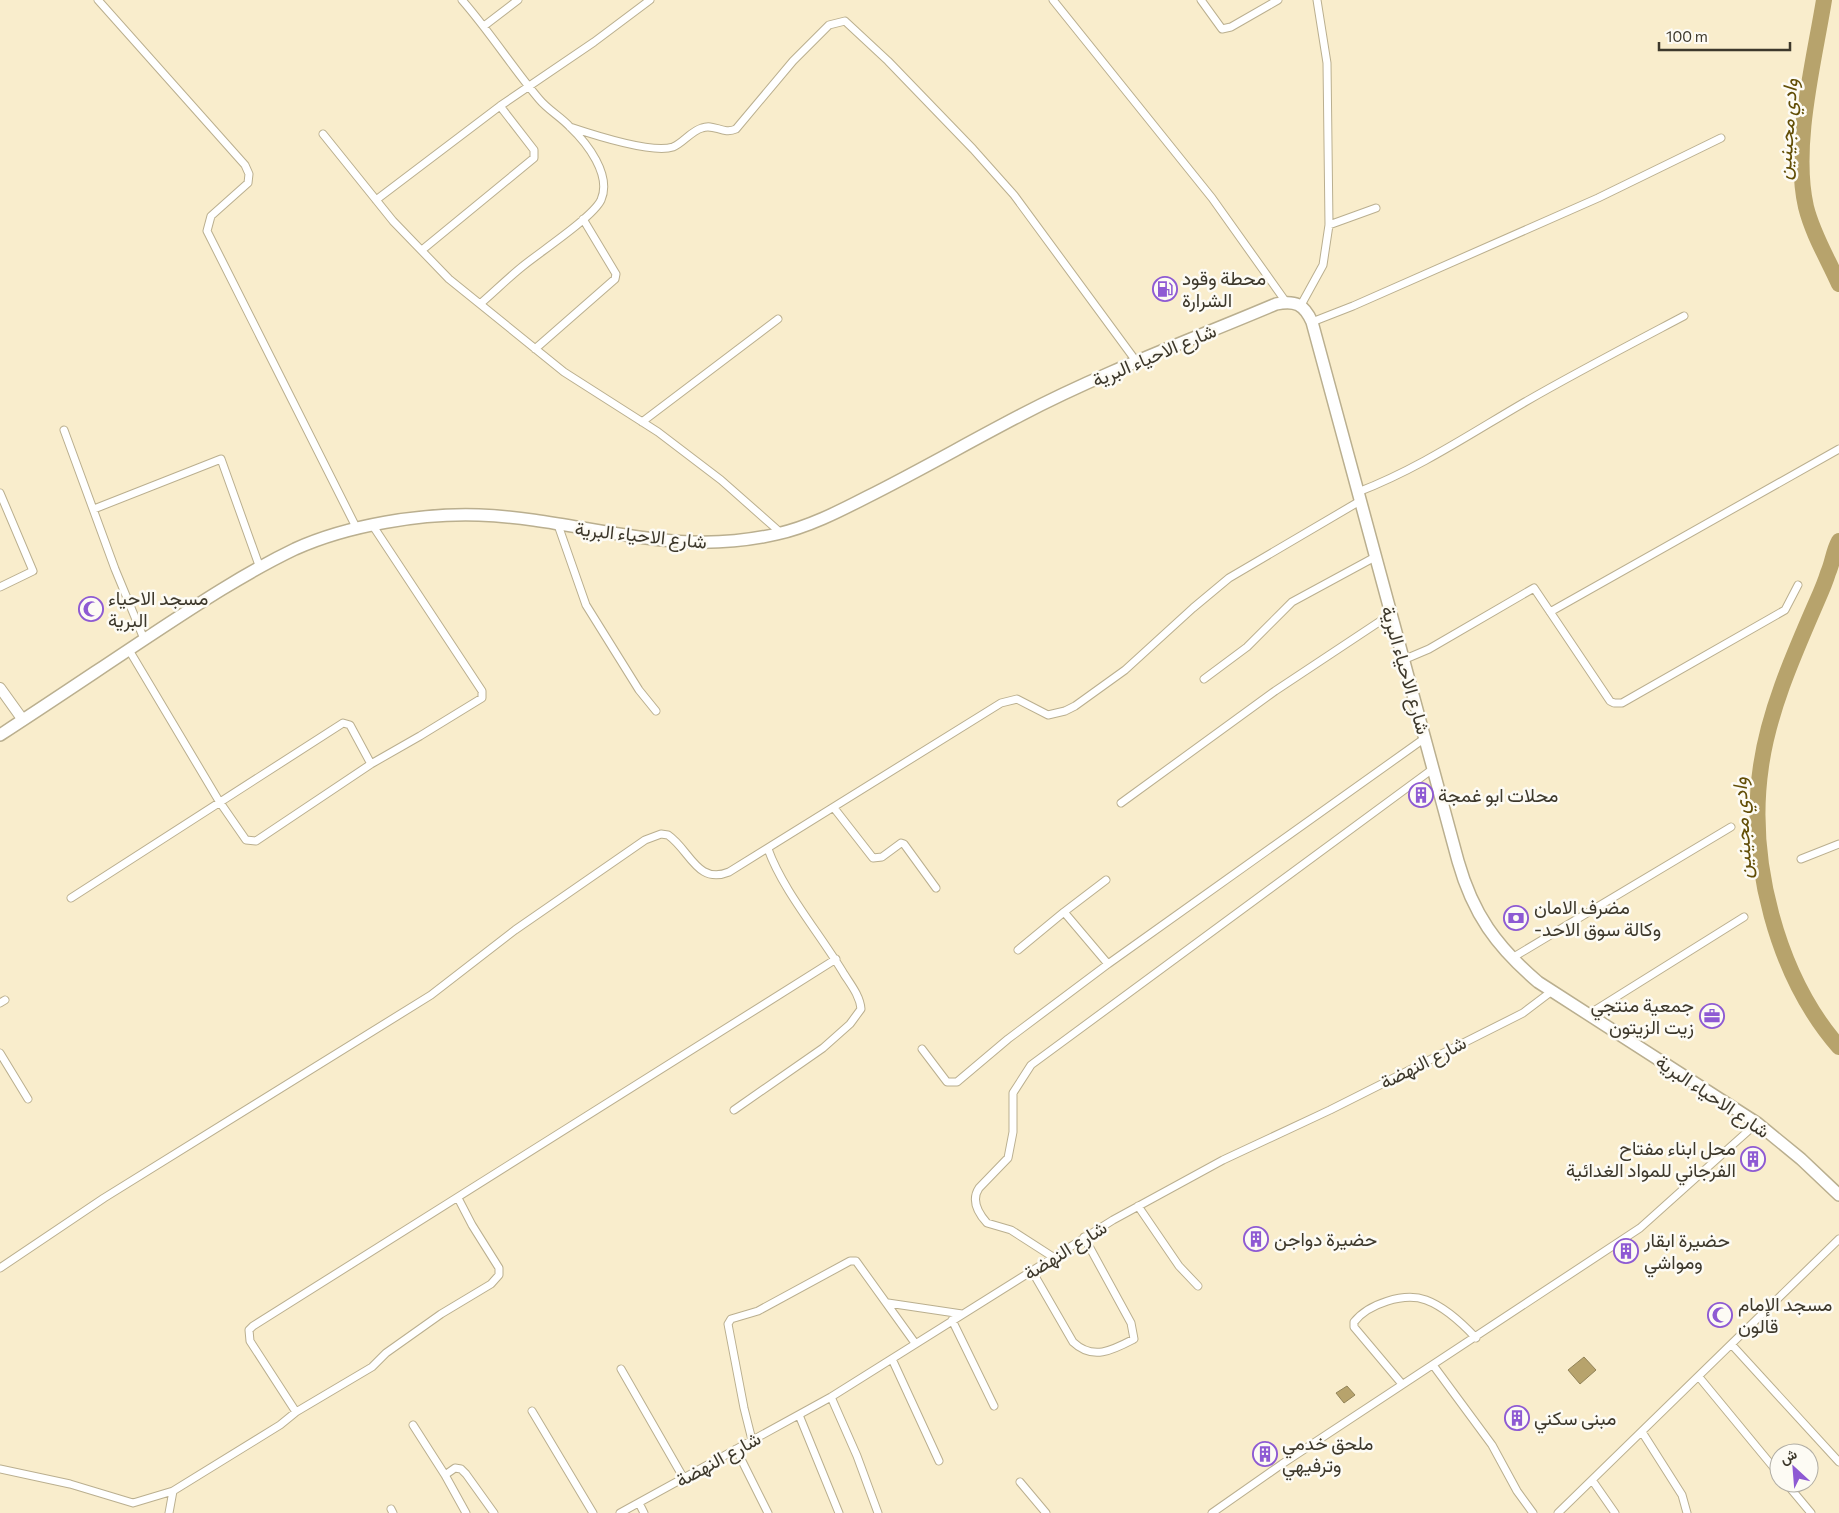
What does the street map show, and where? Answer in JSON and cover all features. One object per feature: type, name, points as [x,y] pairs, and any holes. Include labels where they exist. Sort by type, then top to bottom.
[{"type":"main road","name":"شارع الاحياء البرية","points":[[0,735],[198,604],[298,548],[357,529],[442,515],[500,517],[632,537],[695,543],[726,543],[781,533],[828,516],[1022,414],[1136,361],[1286,302]]},
{"type":"main road","points":[[1286,302],[1301,305]]},
{"type":"main road","name":"شارع الاحياء البرية","points":[[1301,305],[1312,322],[1458,861],[1470,897],[1484,926],[1512,958],[1552,991],[1757,1122],[1801,1159],[1839,1195]]},
{"type":"main road","points":[[0,688],[23,720]]},
{"type":"street","points":[[98,0],[245,165],[249,174],[248,184],[211,216],[207,231],[357,529]]},
{"type":"street","points":[[462,0],[540,100],[570,126],[595,160],[603,178],[601,201],[583,220],[522,267],[480,304]]},
{"type":"street","points":[[484,26],[518,0]]},
{"type":"street","points":[[376,200],[500,106],[530,88],[650,0]]},
{"type":"street","points":[[1053,0],[1212,198],[1286,302]]},
{"type":"street","points":[[1201,0],[1222,29],[1231,27],[1278,0]]},
{"type":"street","points":[[1301,305],[1323,264],[1329,225],[1326,50],[1316,0]]},
{"type":"street","points":[[570,126],[613,140],[652,147],[672,147],[701,128],[714,127],[730,131],[736,129],[793,61],[829,25],[837,21],[845,21],[894,67],[973,149],[1014,195],[1136,361]]},
{"type":"street","points":[[422,250],[534,158],[534,150],[500,106]]},
{"type":"street","points":[[322,134],[376,200],[449,279],[564,372],[642,422],[721,480],[781,533]]},
{"type":"street","points":[[1312,322],[1353,306],[1598,198],[1721,138]]},
{"type":"street","points":[[1329,225],[1376,208]]},
{"type":"street","points":[[535,349],[615,279],[616,274],[583,220]]},
{"type":"street","points":[[0,1268],[104,1198],[431,995],[515,930],[645,840],[661,834],[668,836],[702,871],[719,876],[768,849],[1001,704],[1017,699],[1048,715],[1075,706],[1124,670],[1229,578],[1359,496],[1439,454],[1524,402],[1684,316]]},
{"type":"street","points":[[642,422],[778,318]]},
{"type":"street","points":[[64,430],[115,569],[144,639]]},
{"type":"street","points":[[1550,612],[1839,448]]},
{"type":"street","points":[[94,509],[220,459],[260,568]]},
{"type":"street","points":[[0,493],[34,571],[0,587]]},
{"type":"street","points":[[0,516],[8,513]]},
{"type":"street","points":[[558,525],[586,605],[639,690],[656,711]]},
{"type":"street","points":[[129,650],[220,801],[246,840],[256,841],[371,764],[482,698],[483,694],[374,526]]},
{"type":"street","points":[[1204,679],[1247,647],[1292,602],[1375,557]]},
{"type":"street","points":[[1403,660],[1429,649],[1530,588],[1534,588],[1610,701],[1617,704],[1628,700],[1786,610],[1798,585]]},
{"type":"street","points":[[1121,803],[1283,686],[1391,614]]},
{"type":"street","points":[[71,898],[343,723],[350,725],[371,764]]},
{"type":"street","points":[[922,1049],[947,1082],[957,1082],[1008,1039],[1108,964],[1425,738]]},
{"type":"street","points":[[1053,1257],[1011,1230],[987,1223],[976,1206],[975,1194],[979,1188],[1008,1158],[1013,1132],[1013,1093],[1031,1066],[1434,768]]},
{"type":"street","points":[[834,808],[873,858],[878,859],[901,843],[904,844],[936,888]]},
{"type":"street","points":[[1512,958],[1731,827]]},
{"type":"street","points":[[1801,859],[1839,844]]},
{"type":"street","points":[[734,1110],[823,1048],[858,1015],[860,1003],[836,959],[785,882],[768,849]]},
{"type":"street","points":[[1018,950],[1106,880]]},
{"type":"street","points":[[1064,912],[1108,964]]},
{"type":"street","points":[[1589,1014],[1744,917]]},
{"type":"street","points":[[296,1412],[250,1341],[249,1330],[836,959]]},
{"type":"street","name":"شارع النهضة","points":[[620,1513],[831,1398],[1084,1237],[1138,1206],[1223,1160],[1330,1110],[1523,1012],[1552,991]]},
{"type":"street","points":[[0,1053],[28,1099]]},
{"type":"street","points":[[1212,1513],[1402,1384],[1476,1338],[1640,1228],[1757,1122]]},
{"type":"street","points":[[0,1469],[70,1484],[133,1503],[173,1492],[280,1425],[296,1412],[372,1367],[394,1347],[440,1314],[491,1284],[500,1275],[499,1268],[472,1225],[458,1198]]},
{"type":"street","points":[[1138,1206],[1179,1266],[1198,1286]]},
{"type":"street","points":[[1032,1271],[1073,1342],[1080,1349],[1091,1353],[1114,1350],[1134,1339],[1131,1323],[1084,1237]]},
{"type":"street","points":[[1558,1513],[1839,1239]]},
{"type":"street","points":[[752,1440],[744,1408],[728,1320],[758,1311],[850,1261],[856,1261],[861,1264],[915,1343]]},
{"type":"street","points":[[1402,1384],[1354,1327],[1354,1322],[1357,1318],[1381,1303],[1396,1299],[1421,1298],[1465,1325],[1476,1338]]},
{"type":"street","points":[[888,1303],[962,1314]]},
{"type":"street","points":[[952,1320],[994,1406]]},
{"type":"street","points":[[1732,1345],[1839,1462]]},
{"type":"street","points":[[892,1359],[939,1461]]},
{"type":"street","points":[[1433,1365],[1492,1445],[1517,1490],[1533,1513]]},
{"type":"street","points":[[621,1369],[683,1477]]},
{"type":"street","points":[[1699,1376],[1769,1462]]},
{"type":"street","points":[[831,1398],[857,1456],[878,1513]]},
{"type":"street","points":[[532,1411],[593,1513]]},
{"type":"street","points":[[799,1415],[839,1513]]},
{"type":"street","points":[[412,1425],[466,1513]]},
{"type":"street","points":[[1642,1432],[1682,1495],[1687,1513]]},
{"type":"street","points":[[736,1449],[768,1513]]},
{"type":"street","points":[[444,1475],[455,1468],[461,1469],[494,1513]]},
{"type":"street","points":[[1592,1480],[1615,1513]]},
{"type":"street","points":[[1020,1482],[1046,1513]]},
{"type":"street","points":[[168,1513],[173,1492]]},
{"type":"street","points":[[1794,1493],[1810,1513]]},
{"type":"street","points":[[639,1503],[644,1513]]},
{"type":"shaded area","points":[[1584,1357],[1596,1370],[1580,1384],[1568,1370]]},
{"type":"shaded area","points":[[1347,1386],[1355,1395],[1344,1403],[1336,1393]]},
{"type":"waterway","name":"وادي مجينين","points":[[1824,0],[1806,104],[1801,158],[1802,183],[1806,207],[1813,227],[1839,284]]},
{"type":"waterway","name":"وادي مجينين","points":[[1839,541],[1824,584],[1776,703],[1761,766],[1758,802],[1759,840],[1763,877],[1771,915],[1783,952],[1817,1018],[1839,1047]]},
{"type":"place","name":"محطة وقود الشرارة","points":[[1165,289]]},
{"type":"place","name":"مسجد الاحياء البرية","points":[[91,609]]},
{"type":"place","name":"محلات ابو غمجة","points":[[1421,795]]},
{"type":"place","name":"مضرف الامان -وكالة سوق الاحد","points":[[1516,918]]},
{"type":"place","name":"جمعية منتجي زيت الزيتون","points":[[1712,1016]]},
{"type":"place","name":"محل ابناء مفتاح الفرجاني للمواد الغدائية","points":[[1753,1159]]},
{"type":"place","name":"حضيرة دواجن","points":[[1256,1239]]},
{"type":"place","name":"حضيرة ابقار ومواشي","points":[[1626,1251]]},
{"type":"place","name":"مسجد الإمام قالون","points":[[1720,1315]]},
{"type":"place","name":"مبنى سكني","points":[[1517,1418]]},
{"type":"place","name":"ملحق خدمي وترفيهي","points":[[1265,1454]]}]
